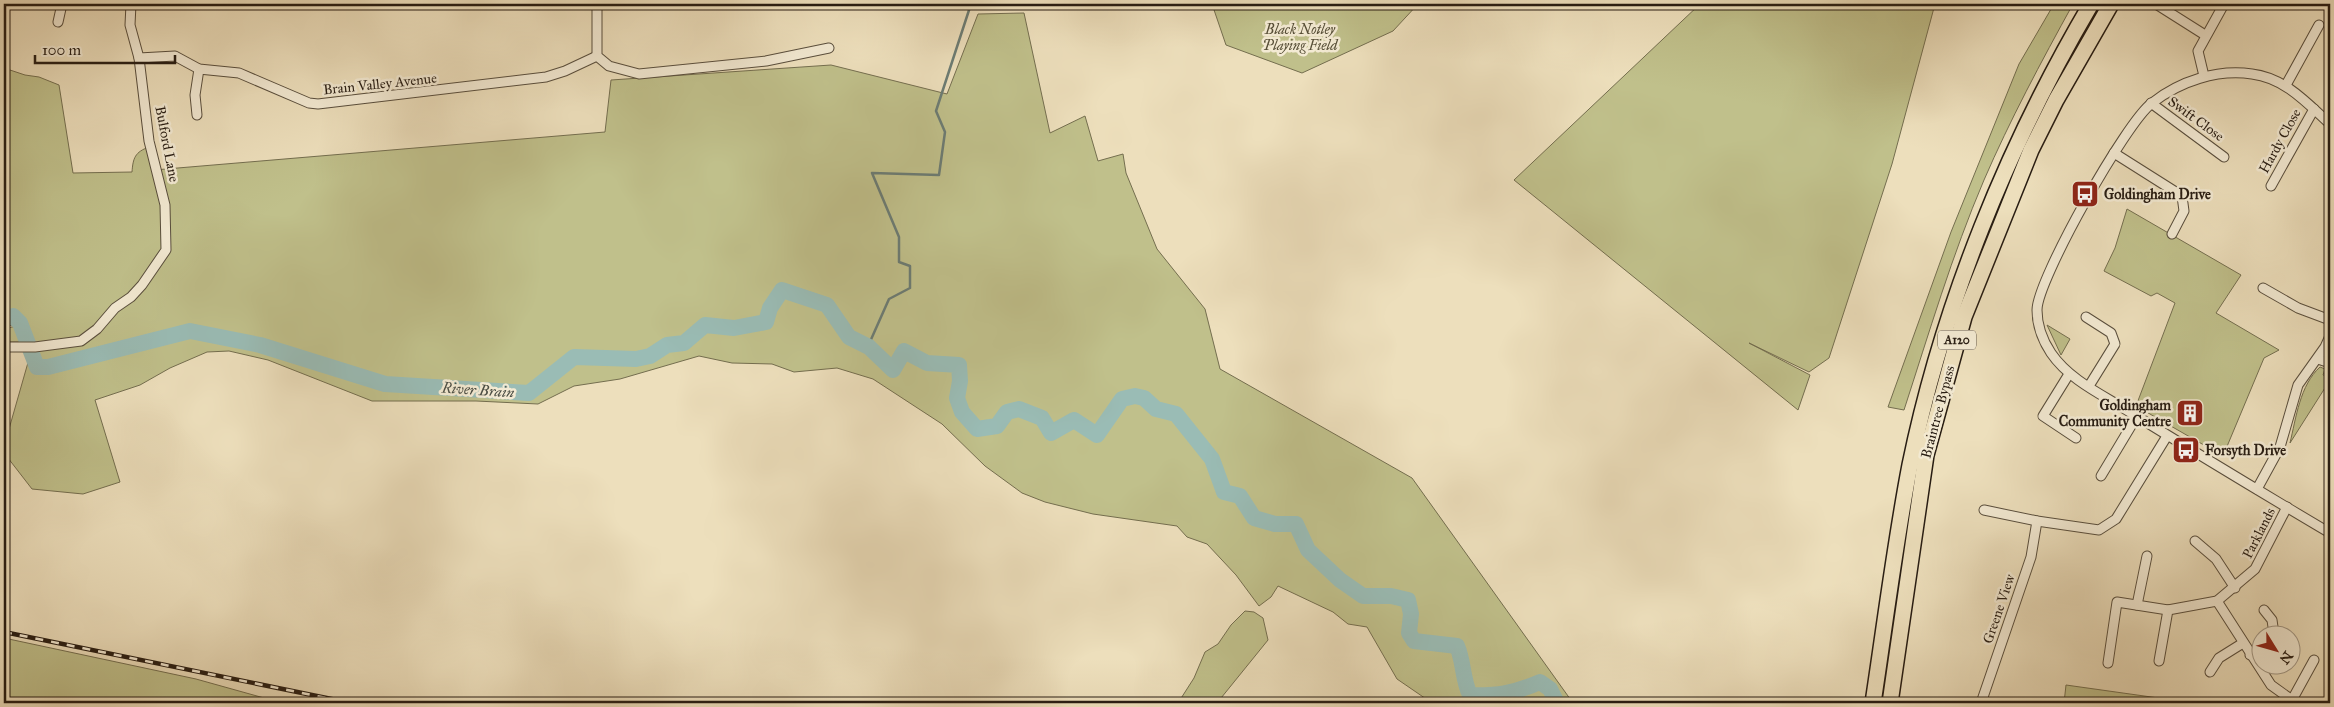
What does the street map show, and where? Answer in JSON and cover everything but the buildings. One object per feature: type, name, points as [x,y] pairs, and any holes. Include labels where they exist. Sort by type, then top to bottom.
[{"type":"highway","name":"Braintree Bypass","points":[[1873,703],[1910,465],[1939,348],[1985,218],[2013,152],[2042,93],[2091,4]]},
{"type":"highway","name":"Braintree Bypass","points":[[1890,703],[1926,455],[1964,317],[2031,150],[2060,91],[2111,4]]},
{"type":"street","points":[[58,22],[62,4]]},
{"type":"street","name":"Bulford Lane","points":[[4,347],[35,347],[81,342],[142,285],[166,250],[165,205],[149,142],[139,58],[130,25],[131,4]]},
{"type":"street","points":[[597,4],[597,56],[609,66],[639,74],[766,61],[830,48]]},
{"type":"street","points":[[2156,4],[2205,35]]},
{"type":"street","points":[[2204,76],[2198,51],[2205,35],[2224,4]]},
{"type":"street","points":[[2326,4],[2330,6]]},
{"type":"street","points":[[2286,85],[2319,25]]},
{"type":"street","name":"Brain Valley Avenue","points":[[139,58],[175,56],[199,68],[239,73],[309,103],[318,104],[546,77],[565,72],[597,56]]},
{"type":"street","points":[[197,115],[195,94],[199,68]]},
{"type":"street","points":[[2330,124],[2286,85],[2252,74],[2204,76],[2177,88],[2151,103],[2132,124],[2114,153],[2052,266],[2037,309],[2041,332],[2051,352],[2069,374],[2167,436],[2330,533]]},
{"type":"street","name":"Swift Close","points":[[2151,103],[2224,157]]},
{"type":"street","name":"Hardy Close","points":[[2271,186],[2314,109]]},
{"type":"street","points":[[2114,153],[2182,196],[2184,211],[2172,234]]},
{"type":"street","points":[[2262,288],[2298,308],[2330,320]]},
{"type":"street","points":[[2086,317],[2111,332],[2114,344],[2089,386]]},
{"type":"street","points":[[2257,488],[2280,447],[2298,385],[2318,359],[2330,336]]},
{"type":"street","points":[[2318,359],[2330,363]]},
{"type":"street","points":[[2069,374],[2043,416],[2076,438]]},
{"type":"street","points":[[2101,476],[2136,416]]},
{"type":"street","points":[[1984,510],[2037,521],[2099,530],[2116,519],[2167,436]]},
{"type":"street","name":"Parklands","points":[[2108,663],[2117,602],[2168,610],[2217,601],[2235,588],[2255,569],[2287,507]]},
{"type":"street","name":"Greene View","points":[[1981,703],[2031,557],[2037,521]]},
{"type":"street","points":[[2195,541],[2216,560],[2235,588]]},
{"type":"street","points":[[2136,605],[2148,556]]},
{"type":"street","points":[[2217,601],[2271,685],[2292,700],[2314,660]]},
{"type":"street","points":[[2159,661],[2168,610]]},
{"type":"street","points":[[2264,610],[2272,620],[2273,624]]},
{"type":"street","points":[[2210,672],[2219,658],[2243,643]]},
{"type":"green space","name":"Black Notley Playing Field","points":[[1212,4],[1418,4],[1393,31],[1302,73],[1226,45]]},
{"type":"green space","points":[[1700,4],[1935,4],[1892,164],[1829,358],[1809,372],[1749,343],[1810,375],[1798,410],[1514,180]]},
{"type":"green space","points":[[2054,4],[2073,4],[2004,135],[1972,208],[1951,265],[1904,410],[1888,407],[1951,232],[2019,64]]},
{"type":"green space","points":[[1024,13],[1050,133],[1085,116],[1098,161],[1123,154],[1126,173],[1157,249],[1205,309],[1220,369],[1412,478],[1573,703],[1432,703],[1397,679],[1367,627],[1348,624],[1333,612],[1278,586],[1271,597],[1259,606],[1236,575],[1207,544],[1187,537],[1177,526],[1093,514],[1045,502],[1022,493],[985,466],[942,424],[873,379],[837,368],[794,372],[772,364],[732,363],[699,356],[620,379],[574,386],[538,404],[476,401],[372,401],[268,360],[229,351],[207,352],[170,368],[140,385],[95,400],[120,482],[83,494],[32,489],[8,458],[7,436],[29,359],[22,342],[4,342],[4,329],[16,326],[4,325],[4,68],[25,75],[39,77],[59,85],[73,173],[132,172],[133,163],[138,153],[149,147],[154,170],[605,132],[611,80],[831,65],[947,94],[978,14]]},
{"type":"green space","points":[[2127,209],[2241,275],[2216,313],[2279,350],[2264,358],[2223,456],[2136,406],[2175,303],[2157,293],[2151,296],[2104,271],[2115,248]]},
{"type":"green space","points":[[2047,325],[2070,339],[2061,355]]},
{"type":"green space","points":[[2320,367],[2325,369],[2323,375],[2330,378],[2330,380],[2290,443],[2303,392],[2313,374]]},
{"type":"green space","points":[[1245,611],[1254,612],[1263,618],[1268,640],[1217,703],[1178,703],[1194,678],[1205,652],[1218,644],[1231,625]]},
{"type":"green space","points":[[4,638],[196,679],[282,703],[4,703]]},
{"type":"green space","points":[[2066,685],[2194,703],[2064,703]]},
{"type":"waterway","points":[[869,344],[889,299],[910,288],[910,266],[899,262],[899,237],[872,173],[939,175],[945,132],[936,111],[971,4]]},
{"type":"waterway","name":"River Brain","points":[[4,319],[13,316],[20,323],[37,367],[48,367],[190,331],[260,345],[385,384],[529,393],[574,357],[636,359],[650,356],[667,345],[684,343],[705,325],[734,328],[766,322],[770,308],[782,290],[827,305],[849,337],[869,347],[893,370],[904,351],[927,363],[959,365],[960,381],[957,398],[962,412],[977,429],[997,426],[1007,412],[1019,409],[1042,418],[1051,433],[1074,420],[1097,435],[1122,399],[1135,396],[1144,398],[1156,409],[1176,414],[1212,459],[1224,492],[1240,496],[1254,518],[1275,524],[1296,524],[1308,550],[1340,580],[1363,596],[1391,596],[1408,600],[1411,614],[1409,633],[1414,641],[1457,646],[1470,695],[1505,693],[1540,682],[1550,689],[1557,703]]},
{"type":"railway","points":[[4,632],[351,703]]},
{"type":"place","name":"Goldingham Drive","points":[[2085,194]]},
{"type":"place","name":"Goldingham Community Centre","points":[[2190,413]]},
{"type":"place","name":"Forsyth Drive","points":[[2186,450]]}]
